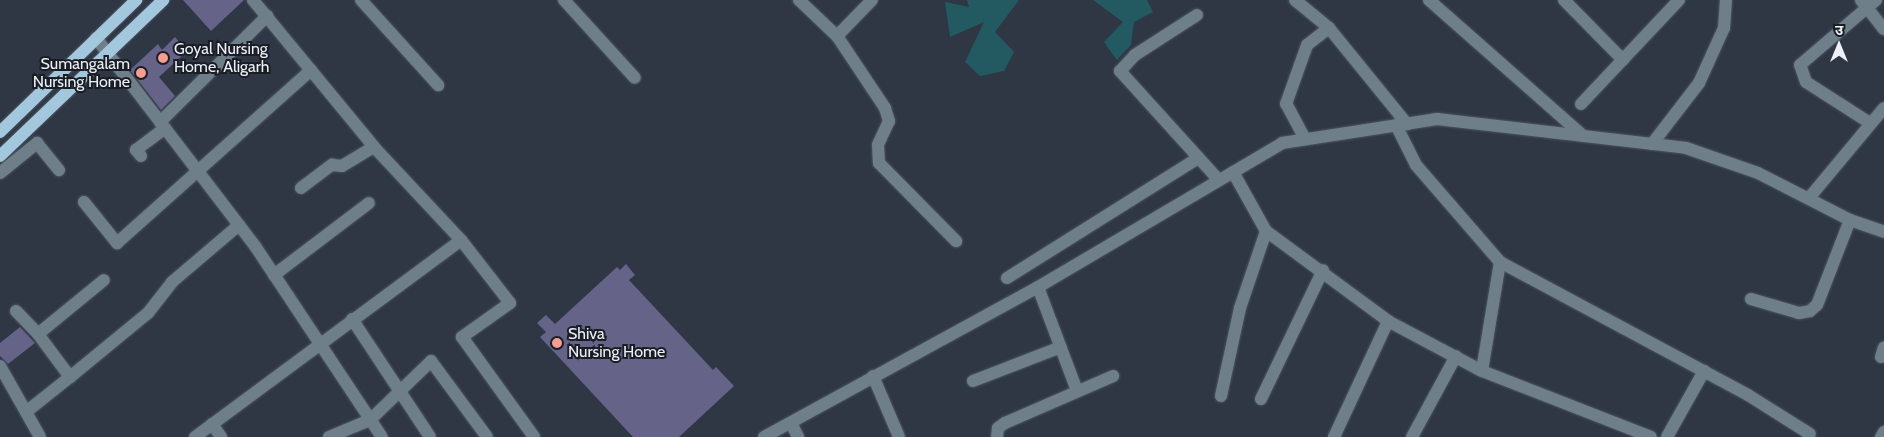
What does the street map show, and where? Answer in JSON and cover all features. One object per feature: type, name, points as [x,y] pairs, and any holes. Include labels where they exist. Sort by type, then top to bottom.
[{"type":"main road","points":[[0,132],[136,0]]},
{"type":"main road","points":[[0,156],[163,0]]},
{"type":"street","points":[[253,0],[374,147],[461,240],[510,303],[462,337],[534,437]]},
{"type":"street","points":[[361,0],[438,85]]},
{"type":"street","points":[[564,0],[635,78]]},
{"type":"street","points":[[799,0],[837,36],[885,108],[889,121],[878,145],[879,163],[956,241]]},
{"type":"street","points":[[837,36],[872,0]]},
{"type":"street","points":[[1295,0],[1329,28],[1401,124],[1416,165],[1500,262],[1704,372],[1810,434]]},
{"type":"street","points":[[1429,0],[1583,136]]},
{"type":"street","points":[[1564,0],[1623,60]]},
{"type":"street","points":[[1652,144],[1699,83],[1724,28],[1726,0]]},
{"type":"street","points":[[1581,104],[1675,1]]},
{"type":"street","points":[[1870,123],[1806,82],[1800,73],[1800,65],[1809,53],[1868,2],[1884,28]]},
{"type":"street","points":[[1197,15],[1136,55],[1120,72],[1218,179]]},
{"type":"street","points":[[141,156],[136,150],[163,125],[267,16]]},
{"type":"street","points":[[1305,139],[1291,119],[1286,104],[1307,45],[1329,28]]},
{"type":"street","points":[[96,38],[239,225],[382,437]]},
{"type":"street","points":[[84,202],[117,243],[199,173],[311,70]]},
{"type":"street","points":[[1809,198],[1884,108]]},
{"type":"street","points":[[764,437],[1038,287],[1218,179],[1282,143],[1437,119],[1652,144],[1695,151],[1758,173],[1850,220],[1884,232]]},
{"type":"street","points":[[0,172],[37,143],[59,170]]},
{"type":"street","points":[[301,188],[332,165],[342,166],[374,147]]},
{"type":"street","points":[[1007,278],[1198,158]]},
{"type":"street","points":[[1233,172],[1266,231],[1323,270],[1388,321],[1482,371],[1651,437]]},
{"type":"street","points":[[274,275],[369,203]]},
{"type":"street","points":[[1751,299],[1799,313],[1810,311],[1817,304],[1850,220]]},
{"type":"street","points":[[26,412],[148,313],[172,282],[239,225]]},
{"type":"street","points":[[1221,396],[1240,308],[1266,231]]},
{"type":"street","points":[[195,437],[319,343],[461,240]]},
{"type":"street","points":[[1482,371],[1500,262]]},
{"type":"street","points":[[1261,399],[1323,270]]},
{"type":"street","points":[[38,334],[104,280]]},
{"type":"street","points":[[1038,287],[1077,391]]},
{"type":"street","points":[[16,311],[38,334],[70,377]]},
{"type":"street","points":[[352,319],[430,437]]},
{"type":"street","points":[[1334,437],[1388,321]]},
{"type":"street","points":[[974,381],[1061,347]]},
{"type":"street","points":[[1412,437],[1456,356]]},
{"type":"street","points":[[329,437],[370,420],[431,360],[488,437]]},
{"type":"street","points":[[0,366],[40,437]]},
{"type":"street","points":[[1666,437],[1704,372]]},
{"type":"street","points":[[873,376],[899,437]]},
{"type":"street","points":[[998,437],[998,428],[1005,423],[1112,376]]},
{"type":"street","points":[[791,423],[798,437]]},
{"type":"street","points":[[212,424],[221,437]]},
{"type":"street","points":[[1881,437],[1884,432]]},
{"type":"shaded area","points":[[967,0],[1019,0],[995,32],[1014,52],[1004,71],[980,76],[965,62],[984,22],[950,37],[945,2],[969,7]]},
{"type":"shaded area","points":[[1093,0],[1147,0],[1153,12],[1134,22],[1131,45],[1117,60],[1104,42],[1123,22]]},
{"type":"building","points":[[183,0],[244,0],[211,31]]},
{"type":"building","points":[[175,37],[187,51],[159,77],[175,96],[161,110],[130,70],[158,44],[162,50]]},
{"type":"building","points":[[626,264],[635,275],[629,280],[713,370],[716,367],[734,386],[679,437],[633,437],[540,337],[546,332],[537,323],[546,315],[555,324],[617,267],[620,270]]},
{"type":"building","points":[[20,327],[35,343],[8,364],[0,356],[0,343]]},
{"type":"place","name":"Goyal Nursing Home, Aligarh","points":[[163,58]]},
{"type":"place","name":"Sumangalam Nursing Home","points":[[141,73]]},
{"type":"place","name":"Shiva Nursing Home","points":[[557,343]]}]
